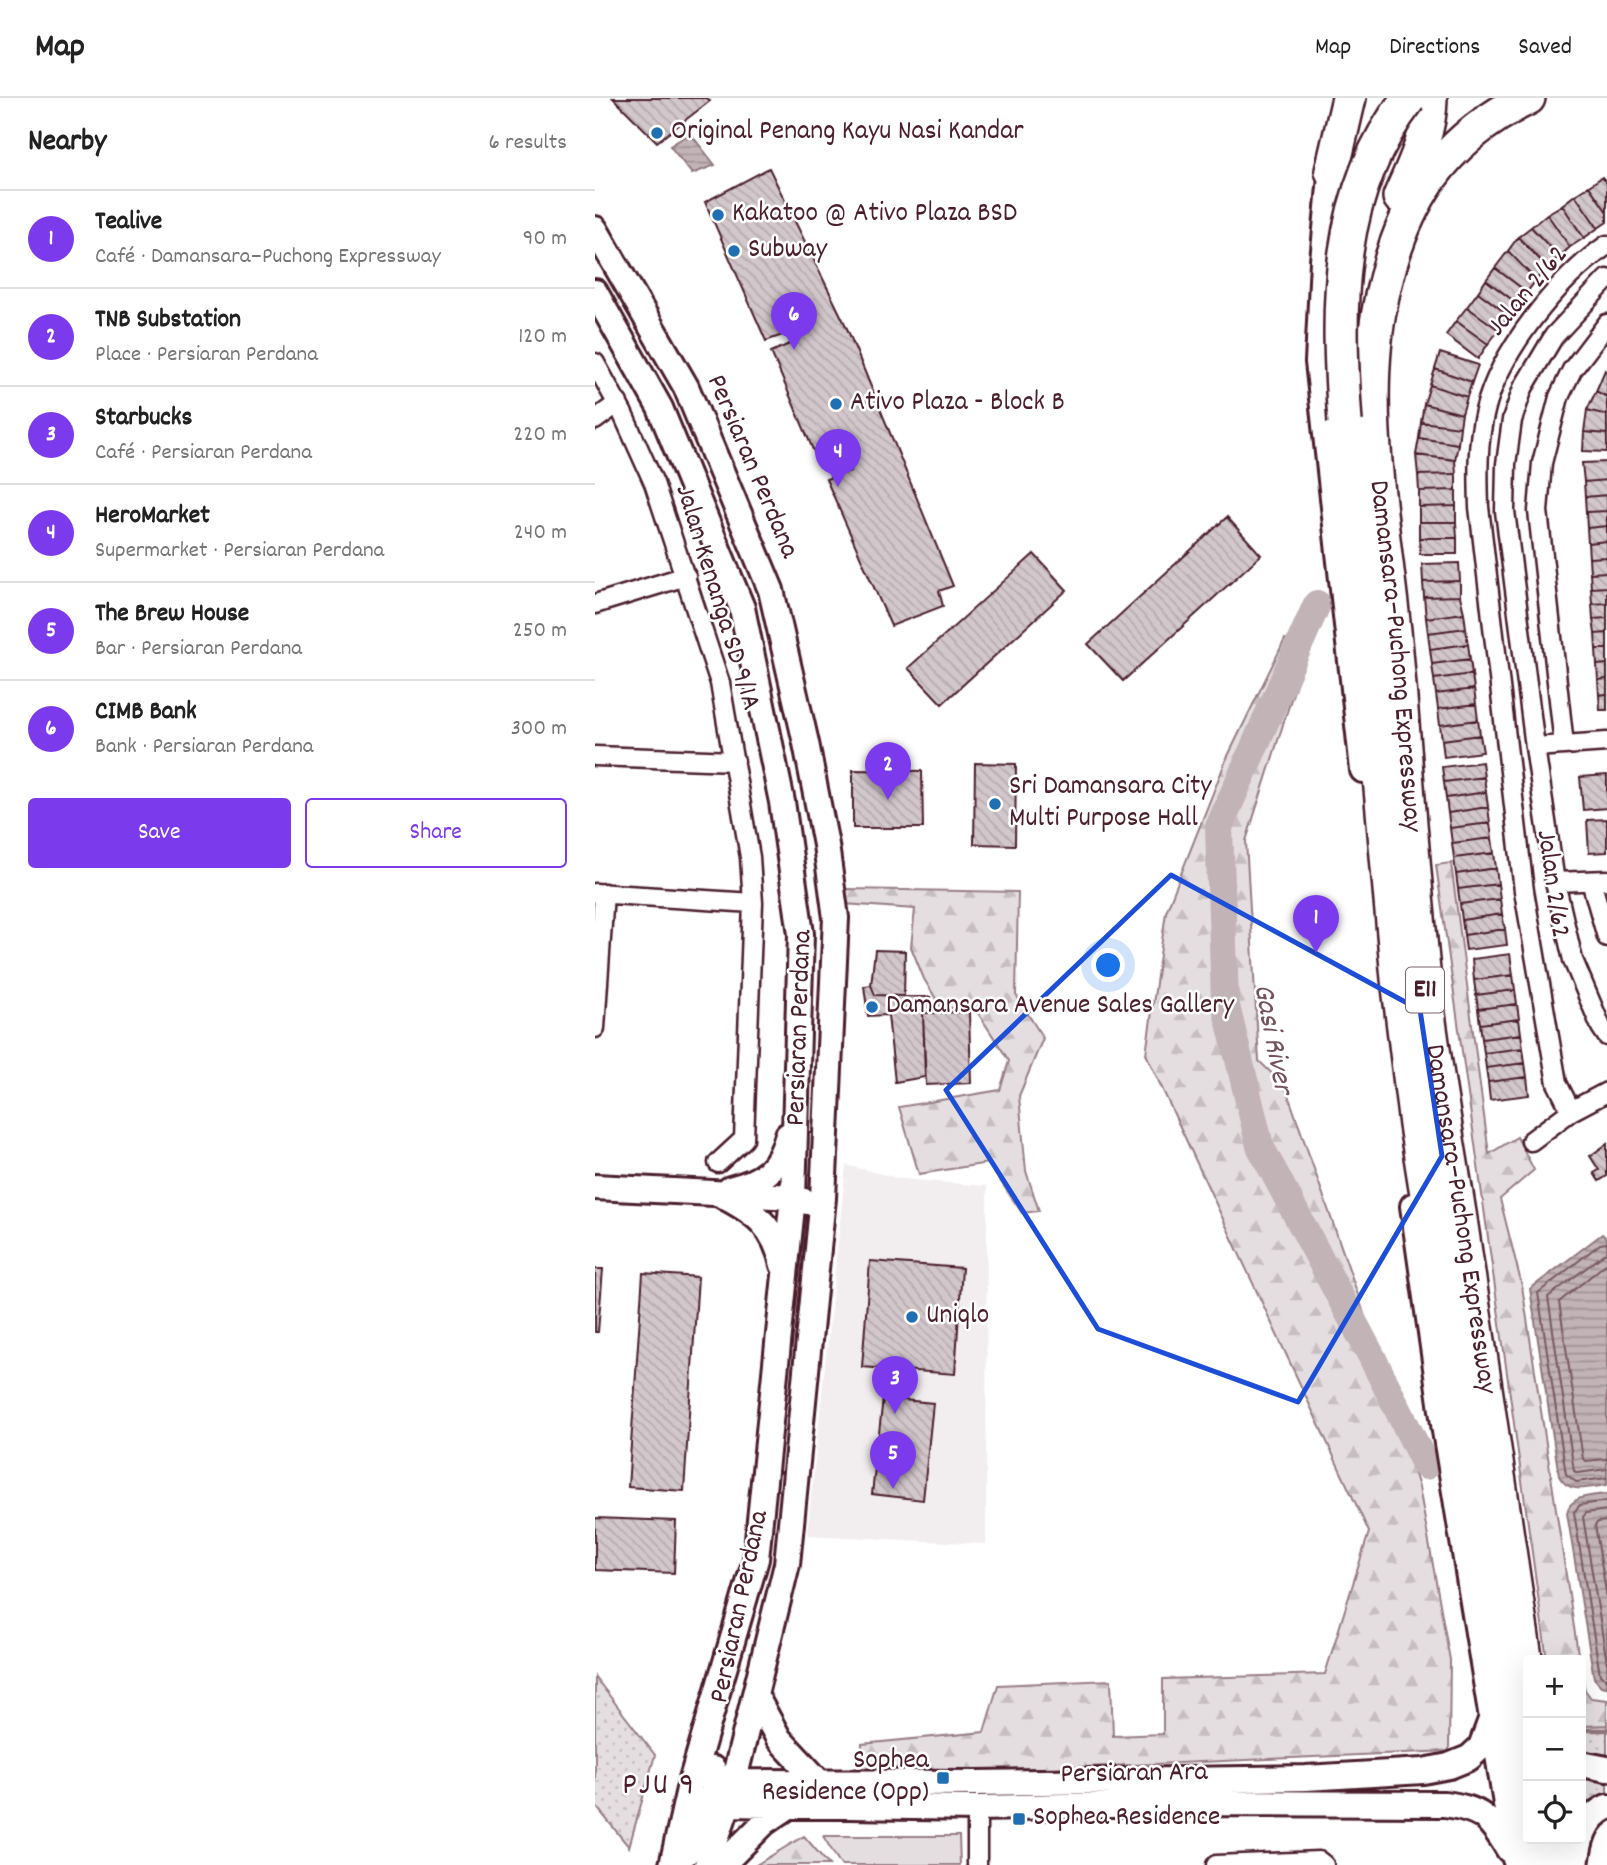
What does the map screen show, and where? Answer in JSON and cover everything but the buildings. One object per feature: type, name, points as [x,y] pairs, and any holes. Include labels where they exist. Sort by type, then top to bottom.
[{"type":"highway","points":[[1332,171],[1349,98]]},
{"type":"highway","points":[[1401,195],[1404,129],[1409,98]]},
{"type":"highway","name":"E11","points":[[1409,98],[1380,142],[1364,177],[1353,212],[1343,272],[1339,329],[1341,361],[1398,979],[1416,1125],[1523,1798]]},
{"type":"highway","points":[[1382,298],[1379,262],[1401,195],[1424,140],[1430,113],[1430,98]]},
{"type":"highway","points":[[1382,298],[1401,228],[1429,178],[1448,154],[1472,133],[1528,98]]},
{"type":"highway","name":"Damansara–Puchong Expressway","points":[[1382,298],[1374,385],[1375,451],[1395,639],[1426,991],[1525,1655]]},
{"type":"highway","points":[[1557,1844],[1560,1865]]},
{"type":"main road","points":[[1338,98],[1323,261],[1318,362],[1324,430],[1347,607],[1387,1013],[1410,1189],[1447,1445],[1491,1719],[1524,1857]]},
{"type":"main road","name":"Persiaran Perdana","points":[[598,238],[686,387],[771,590],[826,845],[835,918],[821,1225],[787,1564],[755,1695],[707,1865]]},
{"type":"main road","name":"Persiaran Perdana","points":[[595,292],[660,408],[742,608],[782,802],[801,934],[793,1197],[756,1559],[689,1789],[672,1865]]},
{"type":"main road","points":[[716,1193],[744,1186],[766,1175],[778,1164],[797,1103]]},
{"type":"main road","points":[[793,1197],[817,1181],[825,1158]]},
{"type":"main road","points":[[595,1187],[793,1197],[816,1209],[821,1225]]},
{"type":"main road","points":[[716,1193],[761,1220],[774,1237],[786,1279]]},
{"type":"main road","points":[[682,1865],[694,1833],[726,1792],[713,1765],[733,1685],[744,1600]]},
{"type":"main road","points":[[755,1695],[779,1739],[820,1783]]},
{"type":"main road","name":"Persiaran Ara","points":[[726,1792],[789,1806],[977,1808],[1204,1792],[1306,1778],[1388,1774],[1448,1766],[1469,1758],[1481,1747],[1491,1719]]},
{"type":"main road","points":[[1586,1765],[1607,1769]]},
{"type":"main road","name":"Persiaran Ara","points":[[726,1792],[820,1783],[1204,1792],[1444,1804],[1468,1807],[1482,1813],[1524,1857]]},
{"type":"main road","points":[[722,1865],[765,1822],[789,1806]]},
{"type":"main road","points":[[1576,1865],[1586,1824],[1607,1807]]},
{"type":"street","name":"Jalan 2/62","points":[[1571,1111],[1557,1083],[1527,905],[1479,507],[1478,452],[1485,410],[1499,371],[1517,338],[1555,292],[1605,250]]},
{"type":"street","name":"Jalan 2/62","points":[[1607,279],[1554,336],[1523,388],[1512,420],[1506,464],[1505,511],[1555,882],[1573,960],[1607,1036]]},
{"type":"street","points":[[1564,745],[1538,510],[1542,463],[1559,397],[1572,370],[1607,324]]},
{"type":"street","name":"Jalan Kenanga SD 9/1A","points":[[595,363],[618,403],[654,483],[720,683],[750,857],[753,903],[744,1139],[718,1163]]},
{"type":"street","points":[[595,420],[618,403]]},
{"type":"street","points":[[1505,511],[1538,510]]},
{"type":"street","points":[[595,604],[686,576]]},
{"type":"street","points":[[1496,661],[1523,659]]},
{"type":"street","points":[[1535,747],[1607,742]]},
{"type":"street","points":[[595,756],[735,761]]},
{"type":"street","name":"Jalan 2/62","points":[[1599,880],[1607,937]]},
{"type":"street","points":[[1555,882],[1599,880]]},
{"type":"street","points":[[595,1028],[600,893],[753,903]]},
{"type":"street","points":[[1531,1142],[1571,1111],[1607,1092]]},
{"type":"street","points":[[977,1808],[977,1865]]},
{"type":"street","points":[[1216,1865],[1319,1861],[1324,1865]]},
{"type":"highlighted area","points":[[1171,875],[1420,1010],[1442,1156],[1298,1402],[1098,1329],[946,1090]]},
{"type":"shaded area","points":[[846,1165],[901,1179],[987,1186],[986,1544],[807,1535]]},
{"type":"green space","points":[[1285,639],[1307,649],[1246,841],[1259,1061],[1285,1086],[1357,1292],[1419,1487],[1450,1660],[1449,1751],[1086,1767],[863,1773],[862,1744],[984,1732],[998,1685],[1111,1680],[1113,1736],[1163,1734],[1163,1679],[1325,1674],[1369,1532],[1146,1054],[1166,912],[1226,760]]},
{"type":"green space","points":[[1451,863],[1489,1154],[1517,1137],[1534,1170],[1500,1199],[1522,1286],[1578,1655],[1546,1655],[1436,865]]},
{"type":"green space","points":[[847,889],[1018,892],[1016,995],[1043,1038],[1019,1096],[1026,1171],[1039,1211],[1022,1213],[988,1163],[919,1174],[899,1107],[1000,1090],[1009,1061],[976,1010],[941,1007],[924,979],[911,947],[915,909],[844,904]]},
{"type":"green space","points":[[595,1677],[655,1755],[629,1847],[595,1805]]},
{"type":"green space","points":[[1586,1691],[1591,1698],[1607,1700],[1607,1725],[1586,1726]]},
{"type":"green space","points":[[1607,1725],[1607,1761],[1586,1756],[1586,1726]]},
{"type":"green space","points":[[1586,1776],[1607,1778],[1607,1797],[1586,1812]]},
{"type":"green space","points":[[804,1836],[829,1865],[756,1865]]},
{"type":"green space","points":[[823,1836],[959,1836],[960,1865],[841,1865]]},
{"type":"water","points":[[690,133],[715,165],[692,174],[670,146]]},
{"type":"water","points":[[1602,1234],[1607,1239],[1607,1485],[1574,1488],[1563,1482],[1559,1476],[1530,1289]]},
{"type":"water","points":[[1607,1494],[1607,1687],[1601,1686],[1594,1678],[1567,1513],[1572,1503],[1577,1500]]},
{"type":"waterway","name":"Gasi River","points":[[1317,604],[1219,827],[1225,1002],[1260,1146],[1371,1355],[1426,1466]]},
{"type":"waterway","points":[[1586,1730],[1607,1730]]},
{"type":"place","name":"Original Penang Kayu Nasi Kandar","points":[[657,133]]},
{"type":"place","name":"Kakatoo @ Ativo Plaza BSD","points":[[718,215]]},
{"type":"place","name":"Subway","points":[[734,251]]},
{"type":"place","name":"CIMB Bank","points":[[794,350]]},
{"type":"place","name":"Ativo Plaza - Block B","points":[[836,404]]},
{"type":"place","name":"HeroMarket","points":[[838,487]]},
{"type":"place","name":"TNB Substation","points":[[888,800]]},
{"type":"place","name":"Sri Damansara City Multi Purpose Hall","points":[[995,804]]},
{"type":"place","name":"Tealive","points":[[1316,953]]},
{"type":"place","name":"Damansara Avenue Sales Gallery","points":[[872,1007]]},
{"type":"place","name":"Uniqlo","points":[[912,1317]]},
{"type":"place","name":"Starbucks","points":[[895,1414]]},
{"type":"place","name":"The Brew House","points":[[893,1489]]},
{"type":"place","name":"Sophea Residence (Opp)","points":[[943,1778]]},
{"type":"place","name":"Sophea Residence","points":[[1019,1819]]},
{"type":"district","name":"PJU 9","points":[[659,1787]]}]
